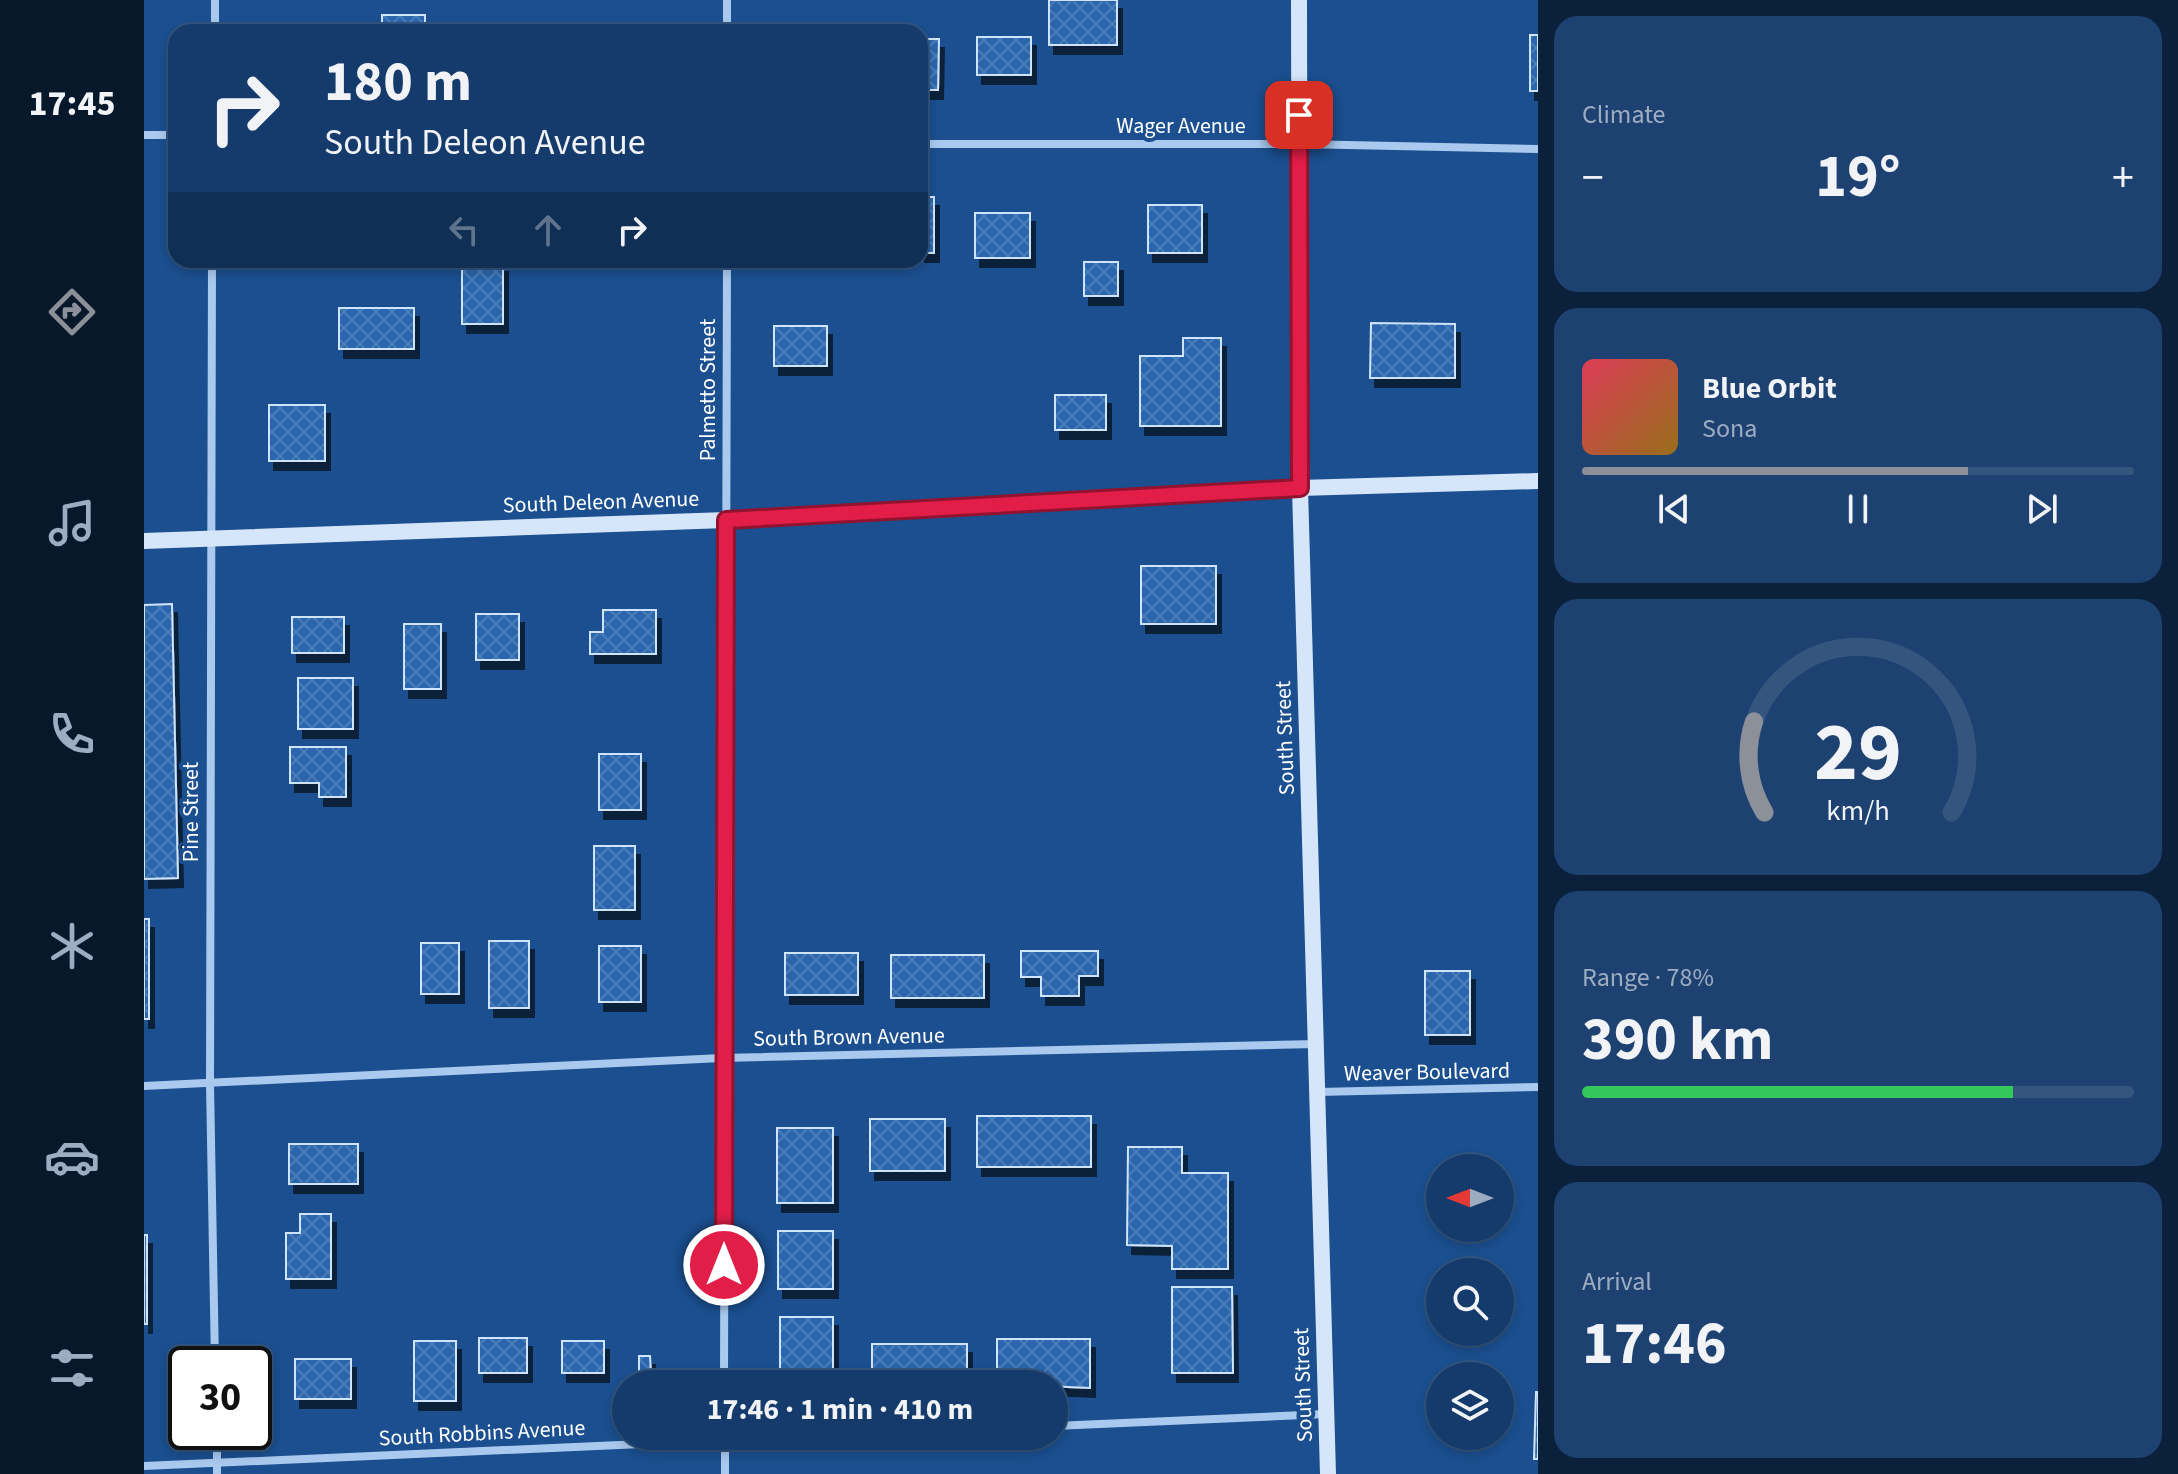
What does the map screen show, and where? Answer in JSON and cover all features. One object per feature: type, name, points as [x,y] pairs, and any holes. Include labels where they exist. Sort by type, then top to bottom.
[{"type":"main road","name":"South Street","points":[[1299,0],[1300,488],[1328,1474]]},
{"type":"main road","name":"South Deleon Avenue","points":[[144,541],[726,520],[1300,488],[1538,481]]},
{"type":"street","points":[[215,0],[215,24]]},
{"type":"street","points":[[727,0],[727,24]]},
{"type":"street","points":[[144,135],[168,135]]},
{"type":"street","name":"Wager Avenue","points":[[928,144],[1299,144],[1538,149]]},
{"type":"street","name":"Pine Street","points":[[212,268],[210,1084],[215,1346]]},
{"type":"street","name":"Palmetto Street","points":[[724,1370],[722,1058],[727,268]]},
{"type":"street","name":"South Brown Avenue","points":[[144,1086],[722,1058],[1316,1044]]},
{"type":"street","name":"Weaver Boulevard","points":[[1317,1092],[1538,1087]]},
{"type":"street","points":[[1068,1425],[1326,1414]]},
{"type":"street","name":"South Robbins Avenue","points":[[144,1466],[612,1443]]},
{"type":"street","points":[[217,1450],[217,1474]]},
{"type":"street","points":[[725,1450],[725,1474]]},
{"type":"building","points":[[1049,0],[1117,0],[1117,45],[1049,45]]},
{"type":"building","points":[[382,15],[425,15],[425,24],[382,24]]},
{"type":"building","points":[[1530,35],[1538,35],[1538,91],[1530,91]]},
{"type":"building","points":[[977,37],[1031,37],[1031,75],[977,75]]},
{"type":"building","points":[[928,39],[939,39],[938,90],[928,90]]},
{"type":"building","points":[[928,197],[934,197],[934,253],[928,253]]},
{"type":"building","points":[[1148,205],[1202,205],[1202,253],[1148,253]]},
{"type":"building","points":[[975,213],[1030,213],[1030,258],[975,258]]},
{"type":"building","points":[[1084,262],[1118,262],[1118,296],[1084,296]]},
{"type":"building","points":[[462,268],[503,268],[503,324],[462,324]]},
{"type":"building","points":[[339,308],[414,308],[414,349],[339,349]]},
{"type":"building","points":[[1371,323],[1455,324],[1455,378],[1370,378]]},
{"type":"building","points":[[774,326],[827,326],[827,366],[774,366]]},
{"type":"building","points":[[1183,338],[1221,338],[1221,426],[1140,426],[1140,356],[1183,356]]},
{"type":"building","points":[[1055,395],[1106,395],[1106,430],[1055,430]]},
{"type":"building","points":[[269,405],[325,405],[325,461],[269,461]]},
{"type":"building","points":[[1141,566],[1216,566],[1216,624],[1141,624]]},
{"type":"building","points":[[172,604],[178,878],[144,879],[144,605]]},
{"type":"building","points":[[603,610],[656,610],[656,654],[590,654],[590,632],[603,632]]},
{"type":"building","points":[[476,614],[519,614],[519,660],[476,660]]},
{"type":"building","points":[[292,617],[344,617],[344,653],[292,653]]},
{"type":"building","points":[[404,624],[441,624],[441,689],[404,689]]},
{"type":"building","points":[[298,678],[353,678],[353,729],[298,729]]},
{"type":"building","points":[[290,747],[346,747],[346,797],[319,797],[319,783],[290,783]]},
{"type":"building","points":[[599,754],[641,754],[641,810],[599,810]]},
{"type":"building","points":[[594,846],[635,846],[635,910],[594,910]]},
{"type":"building","points":[[144,919],[149,919],[149,1019],[144,1019]]},
{"type":"building","points":[[489,941],[529,941],[529,1008],[489,1008]]},
{"type":"building","points":[[421,943],[459,943],[459,994],[421,994]]},
{"type":"building","points":[[599,946],[641,946],[641,1002],[599,1002]]},
{"type":"building","points":[[1021,951],[1098,951],[1098,976],[1079,976],[1079,996],[1041,996],[1041,977],[1021,977]]},
{"type":"building","points":[[785,953],[858,953],[858,995],[785,995]]},
{"type":"building","points":[[891,955],[984,955],[984,998],[891,998]]},
{"type":"building","points":[[1425,971],[1470,971],[1470,1035],[1425,1035]]},
{"type":"building","points":[[977,1116],[1091,1116],[1091,1167],[977,1167]]},
{"type":"building","points":[[870,1119],[945,1119],[945,1171],[870,1171]]},
{"type":"building","points":[[777,1128],[833,1128],[833,1203],[777,1203]]},
{"type":"building","points":[[289,1144],[358,1144],[358,1184],[289,1184]]},
{"type":"building","points":[[1128,1147],[1182,1147],[1182,1173],[1228,1173],[1228,1269],[1172,1269],[1172,1246],[1127,1245]]},
{"type":"building","points":[[300,1214],[331,1214],[331,1279],[286,1279],[286,1233],[300,1233]]},
{"type":"building","points":[[778,1231],[833,1231],[833,1289],[778,1289]]},
{"type":"building","points":[[144,1235],[147,1235],[147,1324],[144,1324]]},
{"type":"building","points":[[1172,1287],[1232,1287],[1233,1373],[1172,1373]]},
{"type":"building","points":[[780,1317],[833,1317],[833,1370],[780,1370]]},
{"type":"building","points":[[479,1338],[527,1338],[527,1373],[479,1373]]},
{"type":"building","points":[[997,1339],[1090,1339],[1090,1388],[1068,1387],[1068,1370],[997,1370]]},
{"type":"building","points":[[414,1341],[456,1341],[456,1401],[414,1401]]},
{"type":"building","points":[[562,1341],[604,1341],[604,1373],[562,1373]]},
{"type":"building","points":[[872,1344],[967,1344],[967,1370],[872,1370]]},
{"type":"building","points":[[639,1356],[650,1356],[651,1370],[639,1370]]},
{"type":"building","points":[[295,1359],[351,1359],[351,1399],[295,1399]]},
{"type":"building","points":[[1536,1392],[1538,1459],[1534,1459]]},
{"type":"route","points":[[724,1265],[722,1058],[726,520],[1300,488],[1299,115]]}]
